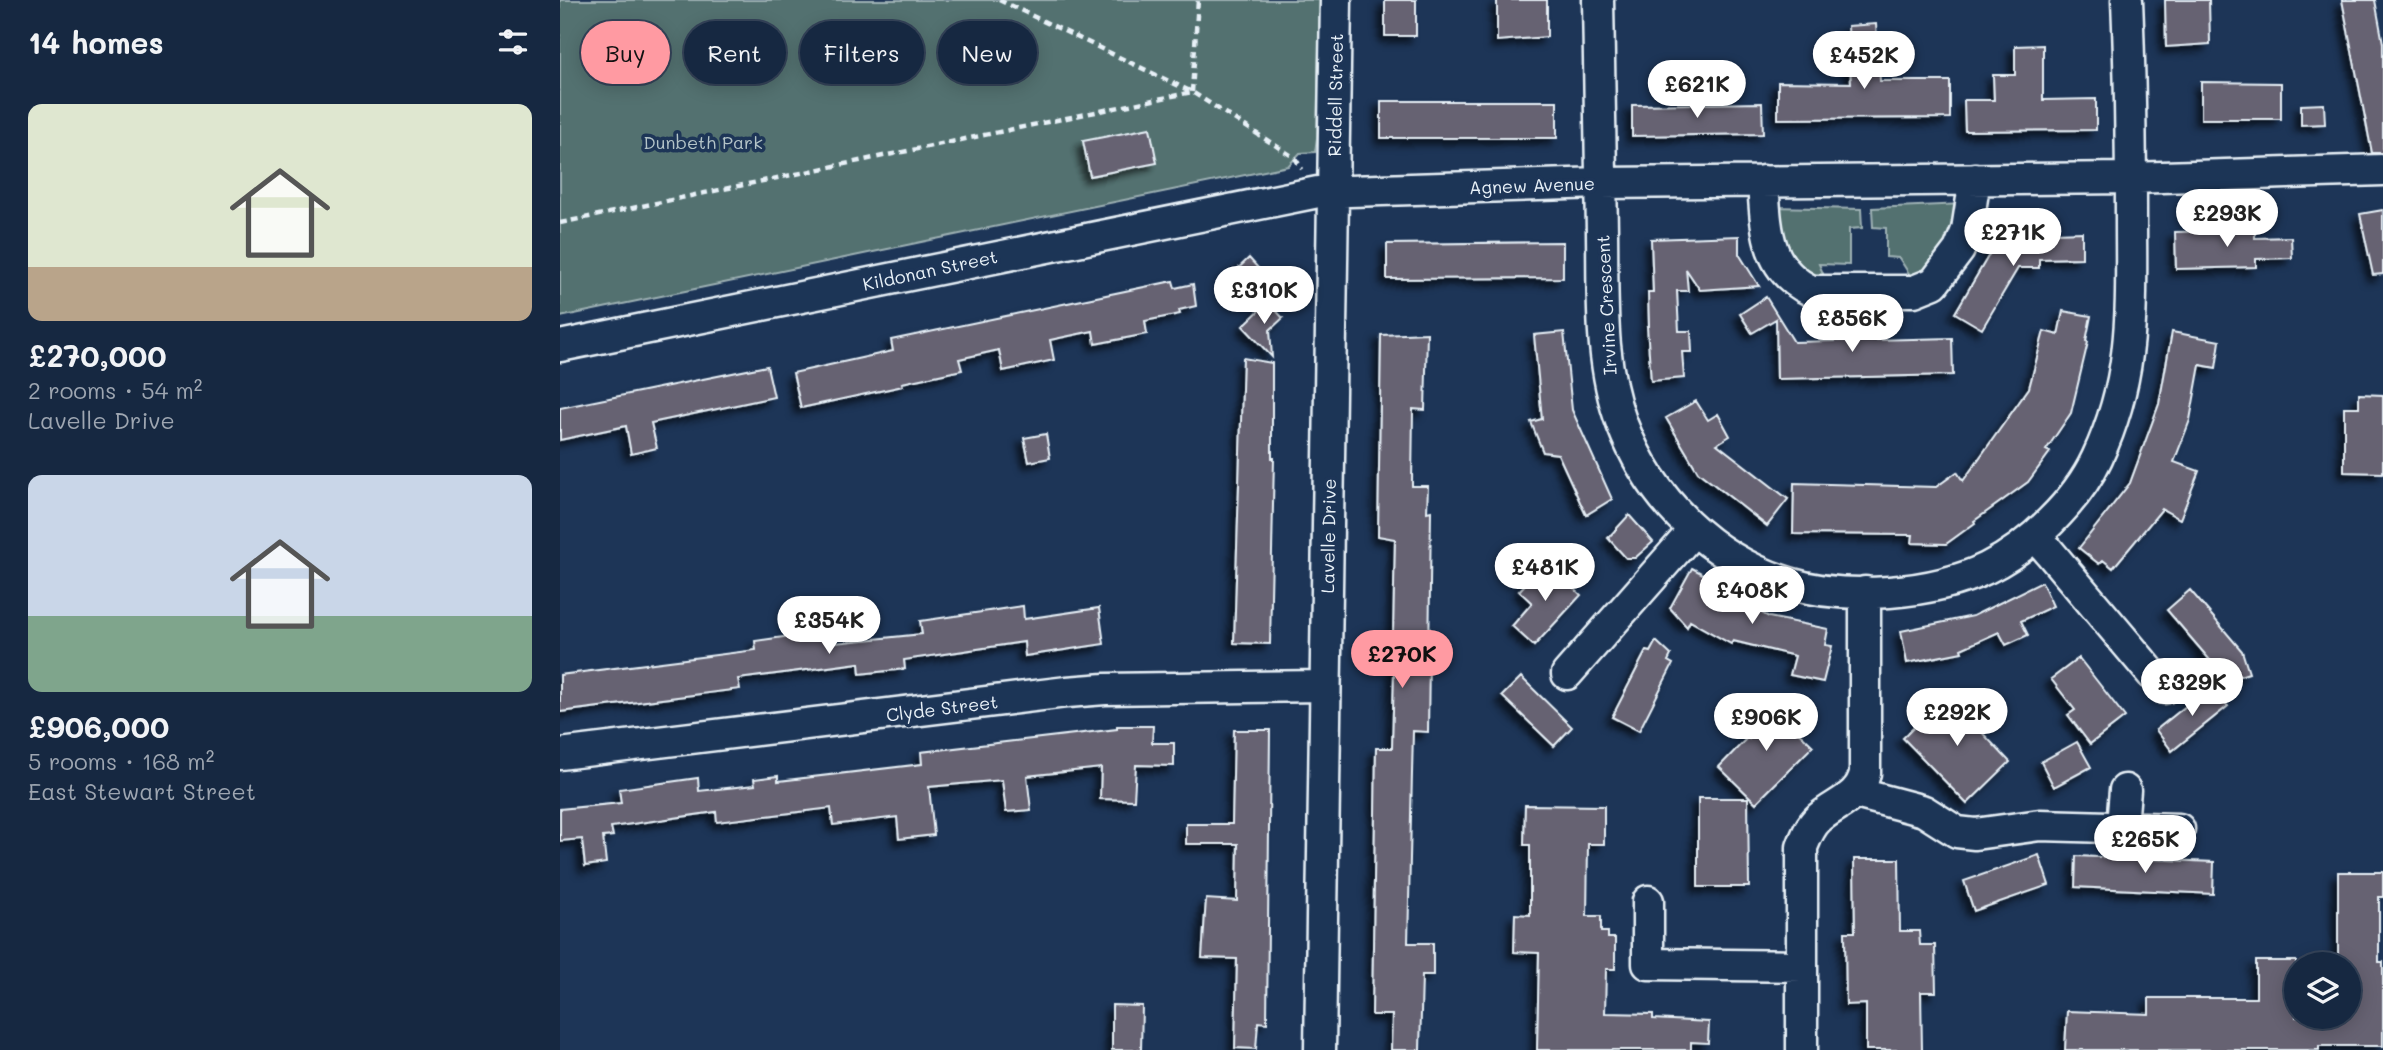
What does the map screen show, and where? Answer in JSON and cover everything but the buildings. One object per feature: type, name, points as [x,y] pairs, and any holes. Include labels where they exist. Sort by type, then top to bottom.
[{"type":"street","name":"Riddell Street","points":[[1334,190],[1336,0]]},
{"type":"street","name":"Irvine Crescent","points":[[1598,0],[1607,372],[1620,419],[1640,464],[1667,503],[1694,530],[1727,554],[1791,583],[1827,590],[1865,592],[1912,589],[1954,580],[1989,567],[2036,536],[2075,494],[2096,461],[2124,381],[2131,324],[2127,0]]},
{"type":"street","name":"Agnew Avenue","points":[[1301,194],[1334,190],[1601,183],[2131,178],[2383,170]]},
{"type":"street","points":[[1763,181],[1766,233],[1771,250],[1799,285],[1812,291],[1914,291],[1934,283],[1959,250],[1968,230],[1975,180]]},
{"type":"street","name":"Lavelle Drive","points":[[1320,1050],[1334,190]]},
{"type":"street","name":"Kildonan Street","points":[[560,346],[1301,194]]},
{"type":"street","points":[[1567,674],[1694,530]]},
{"type":"street","points":[[2036,536],[2164,688]]},
{"type":"street","points":[[1801,1050],[1802,847],[1816,820],[1856,793],[1863,784],[1865,592]]},
{"type":"street","name":"Clyde Street","points":[[560,754],[1067,692],[1325,685]]},
{"type":"street","points":[[2122,826],[2125,790]]},
{"type":"street","points":[[1856,793],[1924,811],[1957,832],[1975,834],[2040,825],[2179,829]]},
{"type":"street","points":[[1648,901],[1648,964],[1801,967]]},
{"type":"path","points":[[999,0],[1192,92],[1295,158]]},
{"type":"path","points":[[1192,92],[1198,0]]},
{"type":"path","points":[[560,223],[1192,92]]},
{"type":"green space","name":"Dunbeth Park","points":[[560,0],[1320,0],[1315,152],[1300,153],[1288,166],[560,317]]},
{"type":"green space","points":[[1964,204],[1960,230],[1915,283],[1899,258],[1886,257],[1886,228],[1873,227],[1872,208]]},
{"type":"green space","points":[[1773,207],[1861,209],[1862,228],[1849,229],[1849,265],[1819,264],[1827,283],[1792,268]]}]
